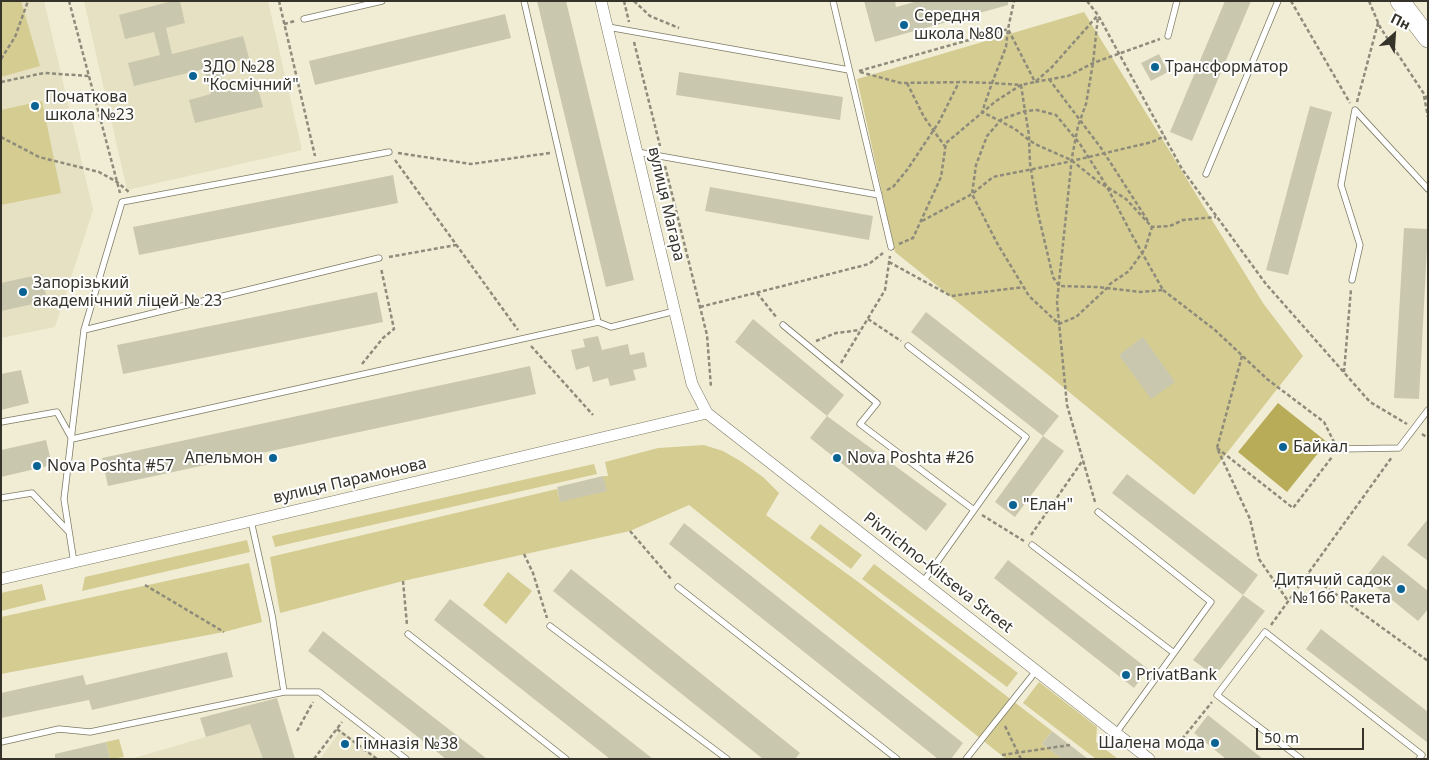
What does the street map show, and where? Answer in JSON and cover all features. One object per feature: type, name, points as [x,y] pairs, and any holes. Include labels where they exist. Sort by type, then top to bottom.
[{"type":"main road","points":[[1400,1],[1428,38]]},
{"type":"street","name":"вулиця Магара","points":[[601,1],[692,384],[707,413]]},
{"type":"street","name":"вулиця Парамонова","points":[[1,579],[707,413]]},
{"type":"street","name":"Pivnichno-Kiltseva Street","points":[[707,413],[1149,759]]},
{"type":"lane","points":[[304,19],[382,1]]},
{"type":"lane","points":[[524,1],[598,322]]},
{"type":"lane","points":[[833,1],[891,247]]},
{"type":"lane","points":[[1168,36],[1178,1]]},
{"type":"lane","points":[[1206,174],[1278,1]]},
{"type":"lane","points":[[608,27],[849,70]]},
{"type":"lane","points":[[1355,110],[1428,189]]},
{"type":"lane","points":[[1352,280],[1360,246],[1341,185],[1355,110]]},
{"type":"lane","points":[[74,563],[64,499],[84,330],[122,202],[389,152]]},
{"type":"lane","points":[[637,152],[879,195]]},
{"type":"lane","points":[[84,330],[378,258]]},
{"type":"lane","points":[[72,439],[598,322],[611,327],[675,311]]},
{"type":"lane","points":[[782,326],[877,403],[860,424],[974,510]]},
{"type":"lane","points":[[908,346],[1026,437],[923,582]]},
{"type":"lane","points":[[1338,449],[1399,448],[1428,410]]},
{"type":"lane","points":[[1,422],[57,412],[72,439]]},
{"type":"lane","points":[[1,498],[32,493],[69,533]]},
{"type":"lane","points":[[1098,512],[1211,602],[1116,733]]},
{"type":"lane","points":[[252,521],[270,606],[284,692]]},
{"type":"lane","points":[[1032,545],[1174,653]]},
{"type":"lane","points":[[678,587],[897,759]]},
{"type":"lane","points":[[550,626],[727,759]]},
{"type":"lane","points":[[1301,759],[1217,695],[1265,632],[1422,755],[1419,759]]},
{"type":"lane","points":[[408,634],[566,759]]},
{"type":"lane","points":[[966,759],[1036,671]]},
{"type":"lane","points":[[1,742],[59,729],[90,732],[284,692],[319,692],[406,759]]},
{"type":"path","points":[[1,59],[15,37],[28,1]]},
{"type":"path","points":[[69,1],[122,202]]},
{"type":"path","points":[[279,1],[317,165]]},
{"type":"path","points":[[624,1],[700,307],[706,335],[711,387]]},
{"type":"path","points":[[634,1],[650,16],[696,35],[706,44]]},
{"type":"path","points":[[982,112],[1006,47],[1014,1]]},
{"type":"path","points":[[1087,1],[1098,14],[1182,169],[1266,284],[1370,402],[1414,428]]},
{"type":"path","points":[[1291,1],[1355,110]]},
{"type":"path","points":[[1369,1],[1378,23],[1428,100]]},
{"type":"path","points":[[1035,82],[1052,67],[1098,14]]},
{"type":"path","points":[[1098,14],[1093,63],[1086,104],[1071,160],[1057,302],[1067,405],[1098,512]]},
{"type":"path","points":[[1355,110],[1378,23]]},
{"type":"path","points":[[1008,29],[1035,82]]},
{"type":"path","points":[[1008,29],[857,72],[901,83],[959,82],[1020,85],[1068,76],[1093,63],[1168,36]]},
{"type":"path","points":[[1,82],[44,73],[89,76]]},
{"type":"path","points":[[1049,79],[1104,153],[1152,227]]},
{"type":"path","points":[[879,195],[893,187],[907,170],[934,131],[959,82]]},
{"type":"path","points":[[907,83],[924,117],[946,148]]},
{"type":"path","points":[[1020,85],[1029,140],[1030,170],[1037,209],[1050,267],[1053,277],[1059,286]]},
{"type":"path","points":[[700,307],[868,264],[891,247],[913,238],[941,177],[946,143],[996,101],[1020,85]]},
{"type":"path","points":[[1424,96],[1428,117]]},
{"type":"path","points":[[1059,324],[1029,296],[996,243],[972,194],[976,165],[987,136],[1002,118],[1025,111],[1037,110],[1056,115],[1076,139],[1107,187],[1163,290],[1214,330],[1267,379],[1324,422],[1338,449],[1293,508],[1217,448]]},
{"type":"path","points":[[982,112],[1015,129],[1035,144],[1071,160],[1107,187],[1126,198],[1152,227]]},
{"type":"path","points":[[920,222],[972,194],[993,177],[1152,142],[1165,136]]},
{"type":"path","points":[[1,137],[39,157],[99,172],[117,182],[138,199]]},
{"type":"path","points":[[389,152],[471,164],[559,152]]},
{"type":"path","points":[[389,152],[524,338],[593,415]]},
{"type":"path","points":[[1152,227],[1170,226],[1184,220],[1217,216]]},
{"type":"path","points":[[1059,324],[1076,317],[1107,288],[1129,271],[1142,253],[1152,227]]},
{"type":"path","points":[[353,376],[383,338],[394,329],[378,258],[456,245]]},
{"type":"path","points":[[837,370],[885,290],[891,247]]},
{"type":"path","points":[[889,262],[951,296],[1024,287]]},
{"type":"path","points":[[1344,372],[1352,280]]},
{"type":"path","points":[[1059,286],[1107,288],[1141,292],[1163,290]]},
{"type":"path","points":[[757,292],[782,326]]},
{"type":"path","points":[[868,318],[908,346]]},
{"type":"path","points":[[807,345],[836,333],[860,330]]},
{"type":"path","points":[[1242,356],[1217,448],[1250,519],[1258,559],[1288,601]]},
{"type":"path","points":[[1265,632],[1399,448]]},
{"type":"path","points":[[974,510],[1027,542],[1083,460]]},
{"type":"path","points":[[630,531],[678,587]]},
{"type":"path","points":[[524,554],[533,573],[550,626]]},
{"type":"path","points":[[1308,574],[1428,661]]},
{"type":"path","points":[[403,580],[408,634]]},
{"type":"path","points":[[145,586],[224,632]]},
{"type":"path","points":[[297,731],[319,692]]},
{"type":"path","points":[[1178,744],[1217,695]]},
{"type":"path","points":[[314,759],[348,714]]},
{"type":"path","points":[[999,716],[1021,759]]},
{"type":"path","points":[[337,729],[376,759]]},
{"type":"path","points":[[1002,755],[1070,744]]},
{"type":"shaded area","name":"Початкова школа №23","points":[[1,1],[44,1],[93,210],[55,327],[1,338]]},
{"type":"shaded area","points":[[1,1],[21,1],[40,66],[1,77]]},
{"type":"shaded area","name":"ЗДО №28 \"Космічний\"","points":[[84,1],[268,1],[302,150],[127,190]]},
{"type":"shaded area","points":[[1084,12],[1263,303],[1303,356],[1194,495],[895,252],[857,79]]},
{"type":"shaded area","points":[[42,101],[61,193],[1,205],[1,110]]},
{"type":"shaded area","name":"Байкал","points":[[1278,403],[1327,442],[1287,492],[1238,452]]},
{"type":"shaded area","points":[[704,445],[723,451],[763,477],[779,493],[766,515],[857,581],[1052,731],[1042,744],[1062,759],[1006,759],[689,505],[630,531],[403,581],[280,613],[270,557],[557,489],[560,501],[606,491],[603,476],[608,476],[605,462],[658,448]]},
{"type":"shaded area","points":[[594,464],[597,474],[275,547],[272,536]]},
{"type":"shaded area","points":[[820,524],[862,555],[851,569],[810,538]]},
{"type":"shaded area","points":[[247,540],[250,552],[82,591],[85,577]]},
{"type":"shaded area","points":[[249,563],[262,622],[224,632],[1,674],[1,617]]},
{"type":"shaded area","points":[[874,564],[1018,673],[1007,687],[862,579]]},
{"type":"shaded area","points":[[508,572],[532,591],[506,624],[483,605]]},
{"type":"shaded area","points":[[42,584],[46,600],[1,611],[1,593]]},
{"type":"shaded area","points":[[1039,682],[1097,727],[1096,742],[1118,759],[1096,759],[1023,703]]},
{"type":"shaded area","points":[[250,724],[263,759],[131,759]]},
{"type":"shaded area","name":"Гімназія №38","points":[[341,730],[379,759],[320,759]]},
{"type":"shaded area","points":[[119,739],[124,757],[110,759],[106,742]]},
{"type":"building","name":"ЗДО №28 \"Космічний\"","points":[[172,1],[180,1],[185,23],[166,28],[172,54],[243,36],[249,58],[219,66],[225,92],[257,85],[263,107],[195,123],[189,100],[211,94],[204,69],[134,86],[128,63],[160,55],[154,32],[125,39],[119,15]]},
{"type":"building","points":[[537,1],[566,1],[634,280],[606,287]]},
{"type":"building","name":"Середня школа №80","points":[[864,1],[895,1],[896,7],[918,1],[1008,1],[1008,5],[875,42]]},
{"type":"building","points":[[1225,1],[1251,1],[1192,141],[1170,132]]},
{"type":"building","points":[[505,14],[511,38],[315,85],[309,61]]},
{"type":"building","name":"Трансформатор","points":[[1159,54],[1168,72],[1151,81],[1141,63]]},
{"type":"building","points":[[679,72],[843,97],[840,120],[676,95]]},
{"type":"building","points":[[1310,106],[1332,112],[1288,275],[1266,270]]},
{"type":"building","points":[[393,175],[398,203],[139,255],[133,227]]},
{"type":"building","points":[[710,187],[873,216],[869,240],[705,211]]},
{"type":"building","points":[[1404,228],[1428,229],[1419,399],[1394,398]]},
{"type":"building","name":"Запорізький академічний ліцей № 23","points":[[42,274],[47,301],[1,311],[1,283]]},
{"type":"building","points":[[377,292],[383,322],[123,374],[117,345]]},
{"type":"building","points":[[926,312],[1059,416],[1043,436],[911,332]]},
{"type":"building","points":[[753,319],[844,395],[827,416],[735,342]]},
{"type":"building","points":[[598,336],[602,350],[628,344],[630,355],[644,352],[647,367],[633,370],[636,380],[610,386],[608,378],[593,382],[589,366],[576,370],[571,350],[585,347],[583,339]]},
{"type":"building","points":[[1143,337],[1175,382],[1151,399],[1119,355]]},
{"type":"building","points":[[530,366],[536,394],[108,486],[102,458]]},
{"type":"building","points":[[21,370],[29,403],[1,410],[1,374]]},
{"type":"building","points":[[827,416],[947,504],[926,531],[810,438]]},
{"type":"building","points":[[1043,436],[1064,451],[1015,517],[995,502]]},
{"type":"building","points":[[46,440],[52,465],[1,477],[1,450]]},
{"type":"building","points":[[1127,474],[1258,575],[1243,595],[1112,493]]},
{"type":"building","points":[[603,476],[607,491],[560,502],[557,487]]},
{"type":"building","name":"Дитячий садок №166 Ракета","points":[[1428,519],[1428,561],[1407,545]]},
{"type":"building","points":[[684,523],[963,743],[951,759],[938,759],[669,544]]},
{"type":"building","name":"Дитячий садок №166 Ракета","points":[[1383,555],[1428,591],[1428,609],[1418,621],[1365,578]]},
{"type":"building","points":[[1008,560],[1148,669],[1134,688],[994,578]]},
{"type":"building","points":[[571,569],[800,753],[795,759],[763,759],[553,591]]},
{"type":"building","points":[[1243,595],[1265,611],[1215,676],[1193,660]]},
{"type":"building","points":[[450,599],[653,759],[610,759],[434,620]]},
{"type":"building","points":[[1321,629],[1428,712],[1428,743],[1306,649]]},
{"type":"building","points":[[323,631],[487,759],[446,759],[308,651]]},
{"type":"building","points":[[227,652],[233,677],[92,710],[89,700],[1,718],[1,693],[83,675],[86,685]]},
{"type":"building","points":[[277,698],[295,759],[263,759],[250,724],[206,737],[200,718]]},
{"type":"building","points":[[1208,715],[1263,759],[1226,759],[1194,733]]},
{"type":"building","points":[[1052,731],[1088,759],[1062,759],[1042,744]]},
{"type":"building","points":[[106,742],[110,759],[55,759],[55,754]]},
{"type":"place","name":"Середня школа №80","points":[[904,25]]},
{"type":"place","name":"Трансформатор","points":[[1155,67]]},
{"type":"place","name":"ЗДО №28 \"Космічний\"","points":[[193,76]]},
{"type":"place","name":"Початкова школа №23","points":[[35,106]]},
{"type":"place","name":"Запорізький академічний ліцей № 23","points":[[23,292]]},
{"type":"place","name":"Байкал","points":[[1283,447]]},
{"type":"place","name":"Апельмон","points":[[273,458]]},
{"type":"place","name":"Nova Poshta #26","points":[[837,458]]},
{"type":"place","name":"Nova Poshta #57","points":[[37,466]]},
{"type":"place","name":"\"Елан\"","points":[[1013,505]]},
{"type":"place","name":"Дитячий садок №166 Ракета","points":[[1401,589]]},
{"type":"place","name":"PrivatBank","points":[[1126,675]]},
{"type":"place","name":"Шалена мода","points":[[1215,743]]},
{"type":"place","name":"Гімназія №38","points":[[345,744]]}]
